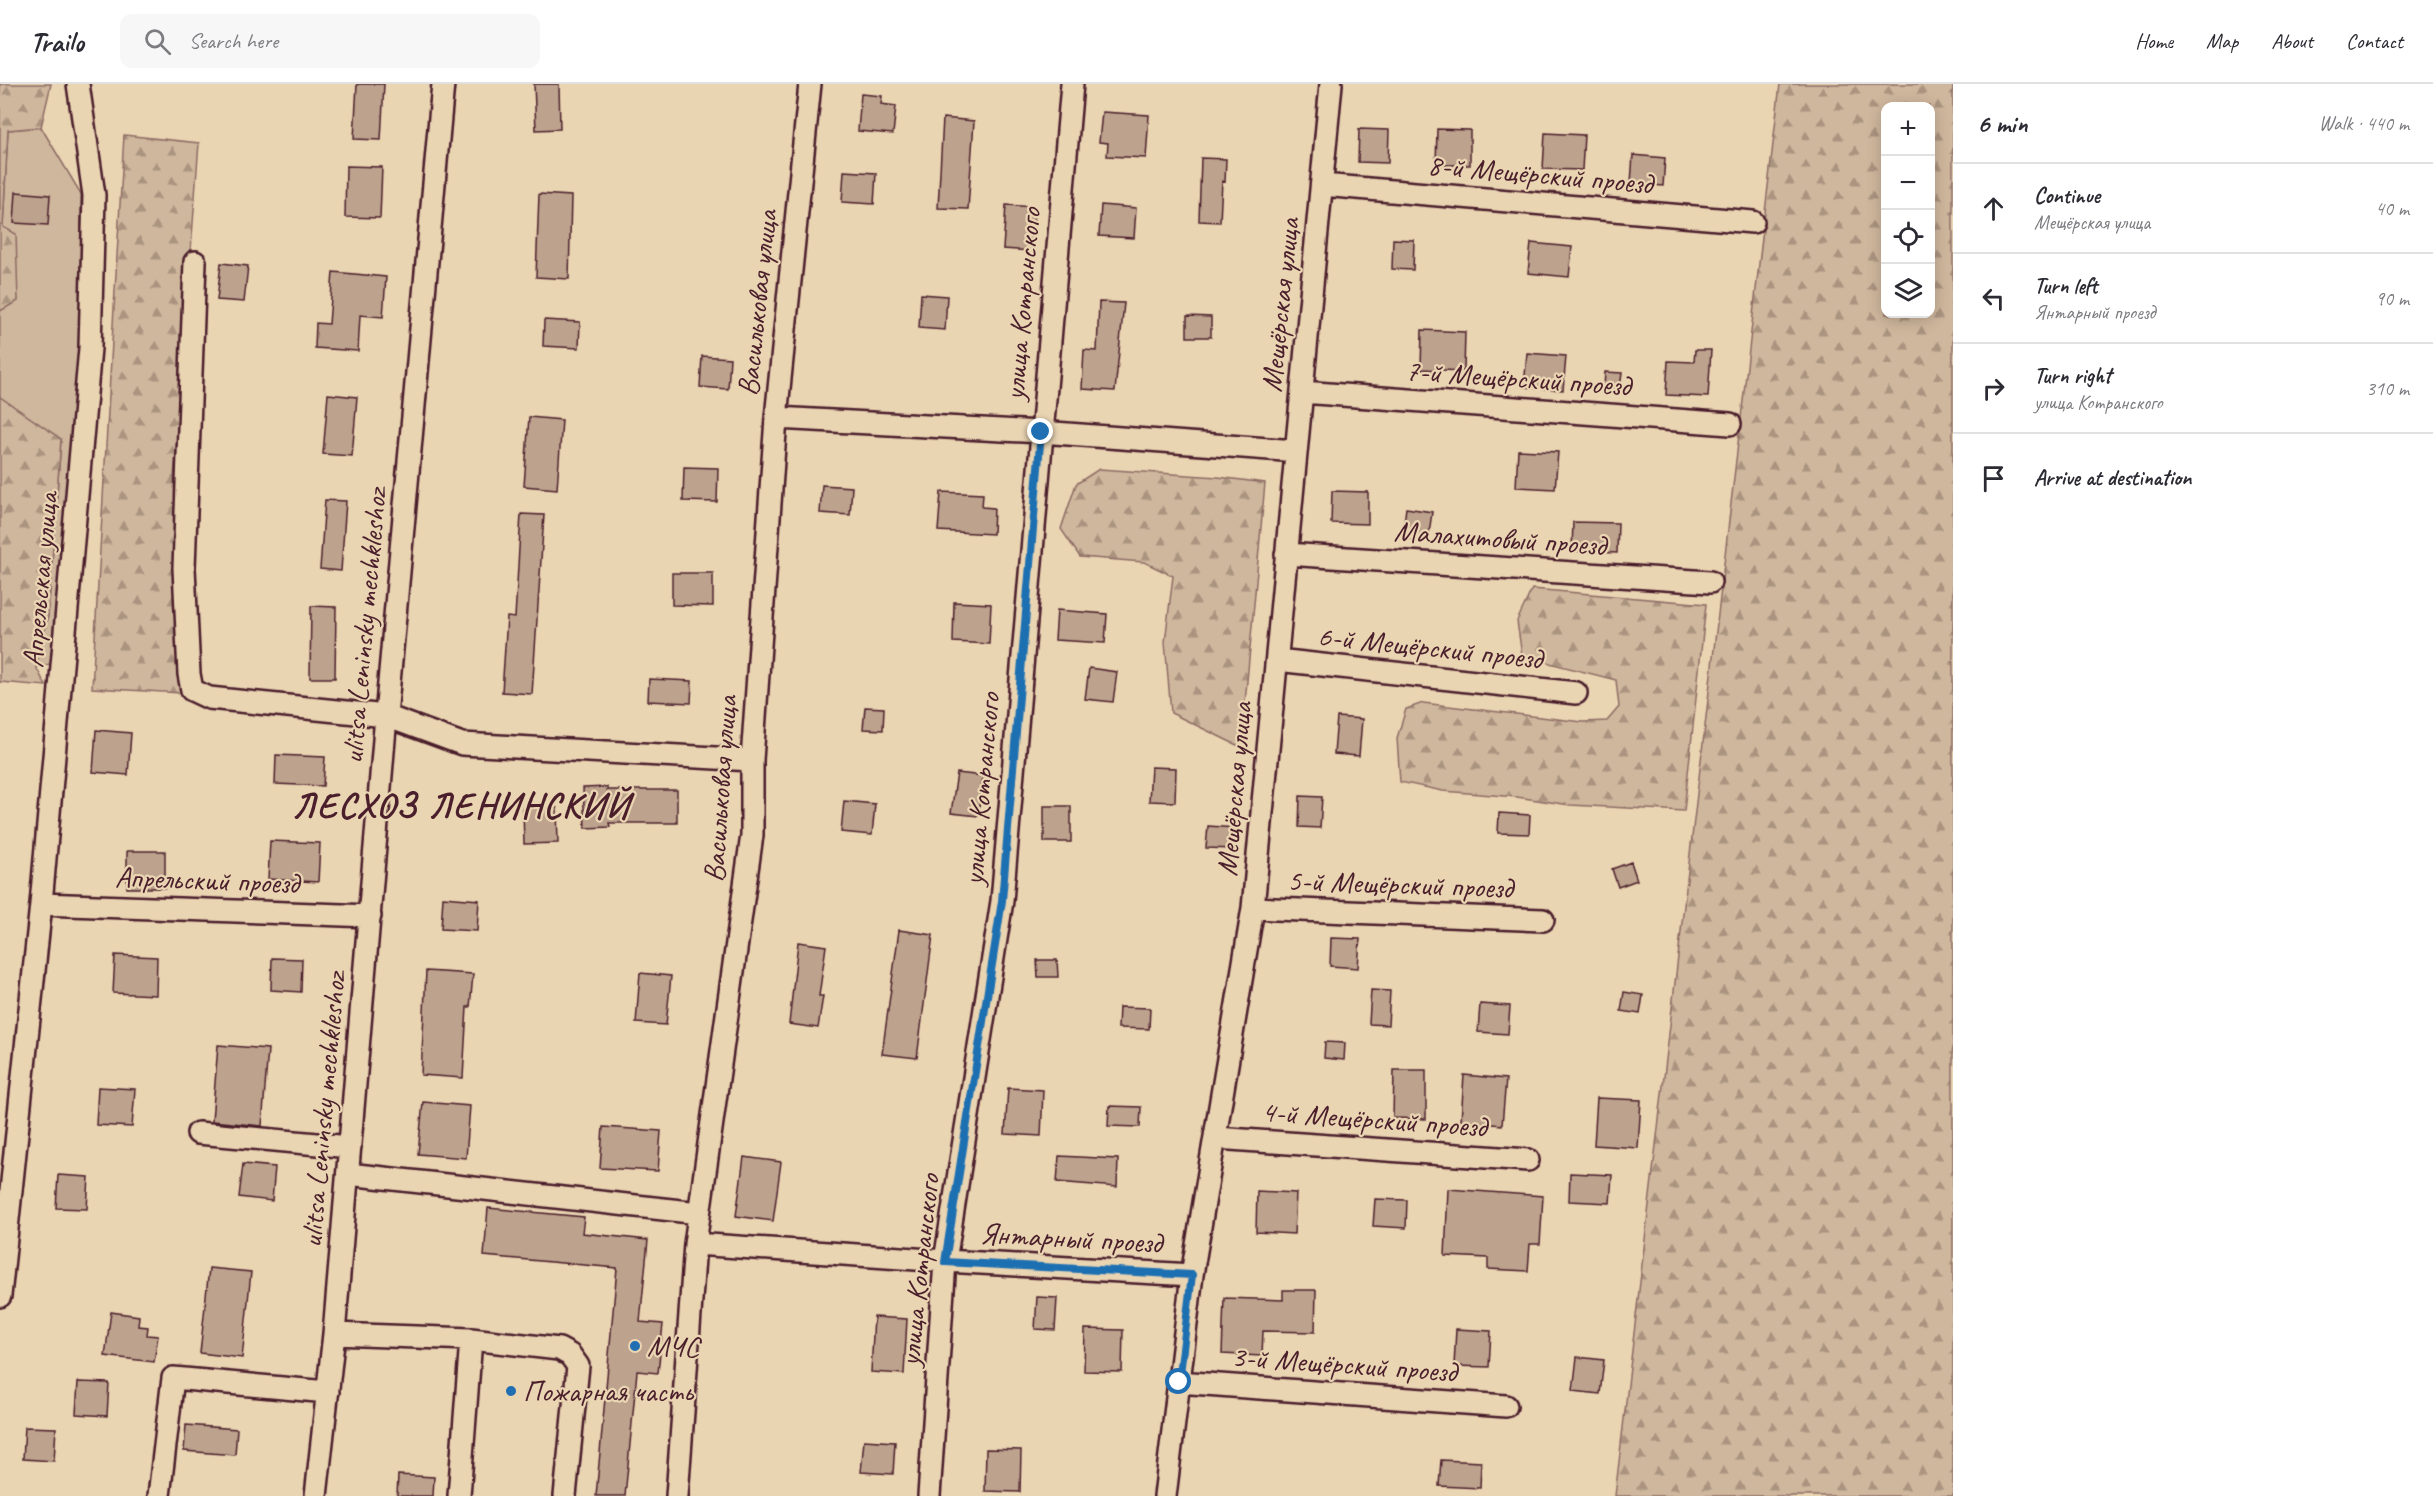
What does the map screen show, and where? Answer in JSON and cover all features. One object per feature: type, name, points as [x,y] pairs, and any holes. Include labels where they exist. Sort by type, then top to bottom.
[{"type":"street","name":"Апрельская улица","points":[[0,1296],[41,904],[90,348],[94,195],[78,84]]},
{"type":"street","name":"ulitsa Leninsky mechkleshoz","points":[[316,1496],[334,1334],[386,716],[443,84]]},
{"type":"street","name":"Васильковая улица","points":[[677,1496],[695,1244],[752,835],[752,760],[776,418],[810,84]]},
{"type":"street","name":"улица Котранского","points":[[929,1496],[945,1262],[1002,901],[1072,84]]},
{"type":"street","name":"Мещёрская улица","points":[[1165,1496],[1192,1275],[1254,908],[1331,84]]},
{"type":"street","name":"8-й Мещёрский проезд","points":[[1322,185],[1753,222]]},
{"type":"street","points":[[195,262],[184,568],[189,674],[192,690],[208,698],[386,716],[462,744],[752,760]]},
{"type":"street","name":"7-й Мещёрский проезд","points":[[1302,392],[1730,423]]},
{"type":"street","points":[[776,418],[1041,432],[1296,451]]},
{"type":"street","name":"Малахитовый проезд","points":[[1286,554],[1710,582]]},
{"type":"street","name":"6-й Мещёрский проезд","points":[[1276,660],[1576,693]]},
{"type":"street","name":"Апрельский проезд","points":[[41,904],[370,916]]},
{"type":"street","name":"5-й Мещёрский проезд","points":[[1254,908],[1543,920]]},
{"type":"street","points":[[198,1133],[350,1147]]},
{"type":"street","name":"4-й Мещёрский проезд","points":[[1216,1138],[1528,1161]]},
{"type":"street","points":[[348,1174],[699,1213]]},
{"type":"street","name":"Янтарный проезд","points":[[695,1244],[945,1262],[1192,1275]]},
{"type":"street","points":[[334,1334],[471,1339],[559,1349],[570,1355],[578,1366],[565,1496]]},
{"type":"street","points":[[459,1496],[471,1339]]},
{"type":"street","points":[[159,1496],[173,1378],[328,1392]]},
{"type":"street","name":"3-й Мещёрский проезд","points":[[1179,1382],[1506,1406]]},
{"type":"green space","points":[[0,84],[51,84],[41,127],[8,130],[3,227],[16,234],[18,301],[0,311]]},
{"type":"green space","points":[[1780,84],[1953,84],[1953,1496],[1615,1496]]},
{"type":"green space","points":[[41,127],[81,194],[80,349],[55,663],[36,667],[48,616],[61,439],[0,397],[0,311],[18,300],[3,228],[8,130]]},
{"type":"green space","points":[[124,135],[199,143],[174,477],[181,693],[92,688]]},
{"type":"green space","points":[[0,397],[61,439],[48,616],[36,667],[46,686],[0,682]]},
{"type":"green space","points":[[1099,469],[1218,477],[1265,483],[1241,747],[1171,713],[1165,642],[1173,576],[1144,562],[1080,557],[1061,529],[1076,484]]},
{"type":"green space","points":[[1532,589],[1706,604],[1684,811],[1570,805],[1517,797],[1443,791],[1400,782],[1397,738],[1406,709],[1423,703],[1583,722],[1607,721],[1619,707],[1616,680],[1522,656],[1517,621]]},
{"type":"building","points":[[357,84],[384,84],[381,140],[354,139]]},
{"type":"building","points":[[534,84],[559,84],[560,129],[536,130]]},
{"type":"building","points":[[861,94],[882,96],[881,104],[896,106],[893,134],[858,131]]},
{"type":"building","points":[[1102,112],[1149,115],[1146,158],[1107,156],[1108,143],[1099,142]]},
{"type":"building","points":[[943,118],[974,121],[968,209],[938,208]]},
{"type":"building","points":[[1359,129],[1389,130],[1388,163],[1358,162]]},
{"type":"building","points":[[1437,129],[1470,130],[1470,165],[1436,165]]},
{"type":"building","points":[[1545,133],[1584,135],[1582,170],[1543,169]]},
{"type":"building","points":[[1633,155],[1665,158],[1663,186],[1631,183]]},
{"type":"building","points":[[1201,158],[1226,159],[1225,182],[1222,181],[1220,222],[1199,221]]},
{"type":"building","points":[[346,166],[382,167],[380,218],[345,217]]},
{"type":"building","points":[[844,171],[876,173],[874,204],[842,202]]},
{"type":"building","points":[[16,192],[50,195],[48,225],[14,223]]},
{"type":"building","points":[[539,194],[571,196],[569,279],[536,277]]},
{"type":"building","points":[[1006,205],[1035,207],[1032,251],[1003,249]]},
{"type":"building","points":[[1101,205],[1136,208],[1134,238],[1099,236]]},
{"type":"building","points":[[1393,239],[1414,240],[1413,270],[1392,269]]},
{"type":"building","points":[[1531,243],[1572,247],[1569,277],[1528,273]]},
{"type":"building","points":[[221,263],[248,266],[244,302],[217,300]]},
{"type":"building","points":[[333,272],[386,277],[383,317],[360,315],[358,351],[315,348],[316,323],[329,324]]},
{"type":"building","points":[[921,294],[947,296],[945,330],[919,328]]},
{"type":"building","points":[[1099,302],[1124,303],[1115,391],[1082,389],[1084,350],[1097,351]]},
{"type":"building","points":[[1187,316],[1211,317],[1211,337],[1187,337]]},
{"type":"building","points":[[544,320],[580,322],[579,348],[543,346]]},
{"type":"building","points":[[1422,330],[1465,332],[1464,371],[1421,369]]},
{"type":"building","points":[[1695,350],[1711,350],[1708,397],[1666,395],[1668,361],[1694,362]]},
{"type":"building","points":[[1527,353],[1566,356],[1563,390],[1524,387]]},
{"type":"building","points":[[702,356],[730,358],[728,389],[700,387]]},
{"type":"building","points":[[1605,372],[1622,373],[1620,388],[1604,387]]},
{"type":"building","points":[[328,394],[357,397],[352,456],[323,454]]},
{"type":"building","points":[[529,417],[562,420],[557,489],[524,486]]},
{"type":"building","points":[[1518,450],[1558,452],[1555,489],[1516,487]]},
{"type":"building","points":[[684,467],[718,468],[717,502],[683,501]]},
{"type":"building","points":[[822,485],[852,487],[850,515],[820,513]]},
{"type":"building","points":[[1332,491],[1368,492],[1368,524],[1331,523]]},
{"type":"building","points":[[941,492],[983,494],[982,507],[994,508],[993,534],[938,531]]},
{"type":"building","points":[[325,500],[346,501],[341,571],[320,569]]},
{"type":"building","points":[[1406,508],[1432,512],[1428,541],[1402,538]]},
{"type":"building","points":[[521,514],[544,515],[532,694],[502,692],[507,617],[515,618]]},
{"type":"building","points":[[1573,522],[1618,523],[1617,553],[1572,551]]},
{"type":"building","points":[[672,573],[713,573],[713,606],[672,605]]},
{"type":"building","points":[[954,602],[991,604],[989,644],[953,642]]},
{"type":"building","points":[[311,606],[336,607],[335,678],[310,678]]},
{"type":"building","points":[[1057,610],[1107,614],[1105,643],[1055,640]]},
{"type":"building","points":[[1089,668],[1117,672],[1113,702],[1085,699]]},
{"type":"building","points":[[649,679],[692,681],[691,703],[648,701]]},
{"type":"building","points":[[865,707],[884,708],[883,730],[863,729]]},
{"type":"building","points":[[1337,717],[1362,719],[1359,756],[1334,754]]},
{"type":"building","points":[[96,730],[131,733],[128,775],[93,772]]},
{"type":"building","points":[[276,755],[325,757],[323,786],[275,784]]},
{"type":"building","points":[[1151,767],[1176,768],[1175,802],[1149,801]]},
{"type":"building","points":[[957,773],[983,776],[978,816],[951,813]]},
{"type":"building","points":[[607,787],[607,790],[677,790],[677,823],[609,823],[610,827],[585,828],[583,788]]},
{"type":"building","points":[[1300,796],[1322,797],[1320,828],[1299,827]]},
{"type":"building","points":[[844,801],[875,804],[872,835],[841,832]]},
{"type":"building","points":[[1044,806],[1071,806],[1071,842],[1044,842]]},
{"type":"building","points":[[523,808],[557,808],[558,843],[524,844]]},
{"type":"building","points":[[1499,813],[1530,815],[1529,834],[1498,833]]},
{"type":"building","points":[[1208,826],[1236,828],[1235,849],[1206,848]]},
{"type":"building","points":[[270,841],[320,843],[318,882],[268,879]]},
{"type":"building","points":[[127,851],[165,851],[165,888],[127,888]]},
{"type":"building","points":[[1631,862],[1637,880],[1618,887],[1612,869]]},
{"type":"building","points":[[443,897],[479,900],[477,931],[441,929]]},
{"type":"building","points":[[899,930],[933,935],[917,1058],[882,1054]]},
{"type":"building","points":[[1331,938],[1360,939],[1358,968],[1330,966]]},
{"type":"building","points":[[798,942],[826,946],[819,996],[823,996],[818,1028],[789,1024]]},
{"type":"building","points":[[115,955],[157,957],[156,995],[113,993]]},
{"type":"building","points":[[272,958],[302,959],[301,992],[271,990]]},
{"type":"building","points":[[1037,960],[1057,960],[1058,977],[1038,977]]},
{"type":"building","points":[[426,971],[473,974],[470,1007],[467,1007],[463,1078],[421,1075]]},
{"type":"building","points":[[640,973],[671,976],[666,1025],[636,1023]]},
{"type":"building","points":[[1371,990],[1390,991],[1388,1025],[1369,1024]]},
{"type":"building","points":[[1624,992],[1643,995],[1640,1014],[1621,1011]]},
{"type":"building","points":[[1480,1004],[1510,1006],[1508,1034],[1478,1032]]},
{"type":"building","points":[[1119,1007],[1150,1008],[1149,1029],[1118,1028]]},
{"type":"building","points":[[1325,1042],[1345,1043],[1344,1060],[1324,1058]]},
{"type":"building","points":[[218,1045],[268,1049],[262,1126],[212,1121]]},
{"type":"building","points":[[1394,1070],[1426,1070],[1426,1119],[1393,1118]]},
{"type":"building","points":[[1464,1075],[1506,1079],[1502,1125],[1461,1121]]},
{"type":"building","points":[[98,1087],[135,1089],[132,1127],[96,1125]]},
{"type":"building","points":[[1008,1088],[1043,1090],[1041,1136],[1005,1134]]},
{"type":"building","points":[[1597,1098],[1641,1100],[1638,1148],[1594,1145]]},
{"type":"building","points":[[423,1102],[470,1106],[466,1158],[418,1154]]},
{"type":"building","points":[[1109,1106],[1141,1107],[1140,1127],[1108,1126]]},
{"type":"building","points":[[603,1127],[661,1131],[658,1171],[600,1168]]},
{"type":"building","points":[[1059,1156],[1118,1159],[1117,1187],[1057,1182]]},
{"type":"building","points":[[744,1157],[781,1162],[773,1221],[736,1216]]},
{"type":"building","points":[[243,1164],[275,1167],[272,1201],[239,1197]]},
{"type":"building","points":[[1570,1173],[1612,1175],[1610,1203],[1569,1201]]},
{"type":"building","points":[[58,1175],[89,1177],[87,1209],[56,1208]]},
{"type":"building","points":[[1448,1189],[1543,1196],[1540,1244],[1530,1244],[1528,1271],[1488,1269],[1488,1258],[1445,1256]]},
{"type":"building","points":[[1257,1191],[1296,1193],[1294,1234],[1256,1232]]},
{"type":"building","points":[[1375,1199],[1407,1200],[1406,1228],[1373,1226]]},
{"type":"building","name":"МЧС","points":[[488,1208],[584,1217],[582,1233],[648,1240],[640,1322],[663,1324],[658,1373],[637,1371],[625,1496],[596,1496],[617,1268],[484,1256]]},
{"type":"building","points":[[209,1268],[251,1272],[242,1358],[200,1353]]},
{"type":"building","points":[[1283,1290],[1316,1290],[1315,1332],[1263,1331],[1262,1356],[1222,1354],[1224,1298],[1283,1300]]},
{"type":"building","points":[[1037,1297],[1057,1298],[1055,1330],[1035,1329]]},
{"type":"building","points":[[111,1312],[139,1316],[138,1326],[148,1327],[147,1335],[158,1336],[154,1362],[105,1356]]},
{"type":"building","points":[[874,1317],[907,1319],[904,1374],[871,1372]]},
{"type":"building","points":[[1085,1329],[1123,1330],[1122,1372],[1084,1371]]},
{"type":"building","points":[[1456,1329],[1491,1331],[1489,1367],[1454,1366]]},
{"type":"building","points":[[1577,1357],[1604,1360],[1600,1394],[1573,1391]]},
{"type":"building","points":[[78,1382],[109,1383],[107,1416],[76,1414]]},
{"type":"building","points":[[186,1425],[237,1429],[235,1455],[184,1451]]},
{"type":"building","points":[[25,1427],[56,1428],[54,1461],[23,1459]]},
{"type":"building","points":[[864,1440],[895,1442],[893,1474],[861,1472]]},
{"type":"building","points":[[986,1449],[1021,1450],[1020,1492],[985,1491]]},
{"type":"building","points":[[1441,1460],[1481,1462],[1480,1488],[1439,1486]]},
{"type":"building","points":[[398,1475],[434,1477],[433,1496],[397,1496]]},
{"type":"place","name":"МЧС","points":[[635,1346]]},
{"type":"place","name":"Пожарная часть","points":[[511,1391]]},
{"type":"district","name":"ЛЕСХОЗ ЛЕНИНСКИЙ","points":[[461,804]]},
{"type":"route","points":[[1041,432],[1002,901],[945,1262],[1192,1275],[1179,1382]]}]
